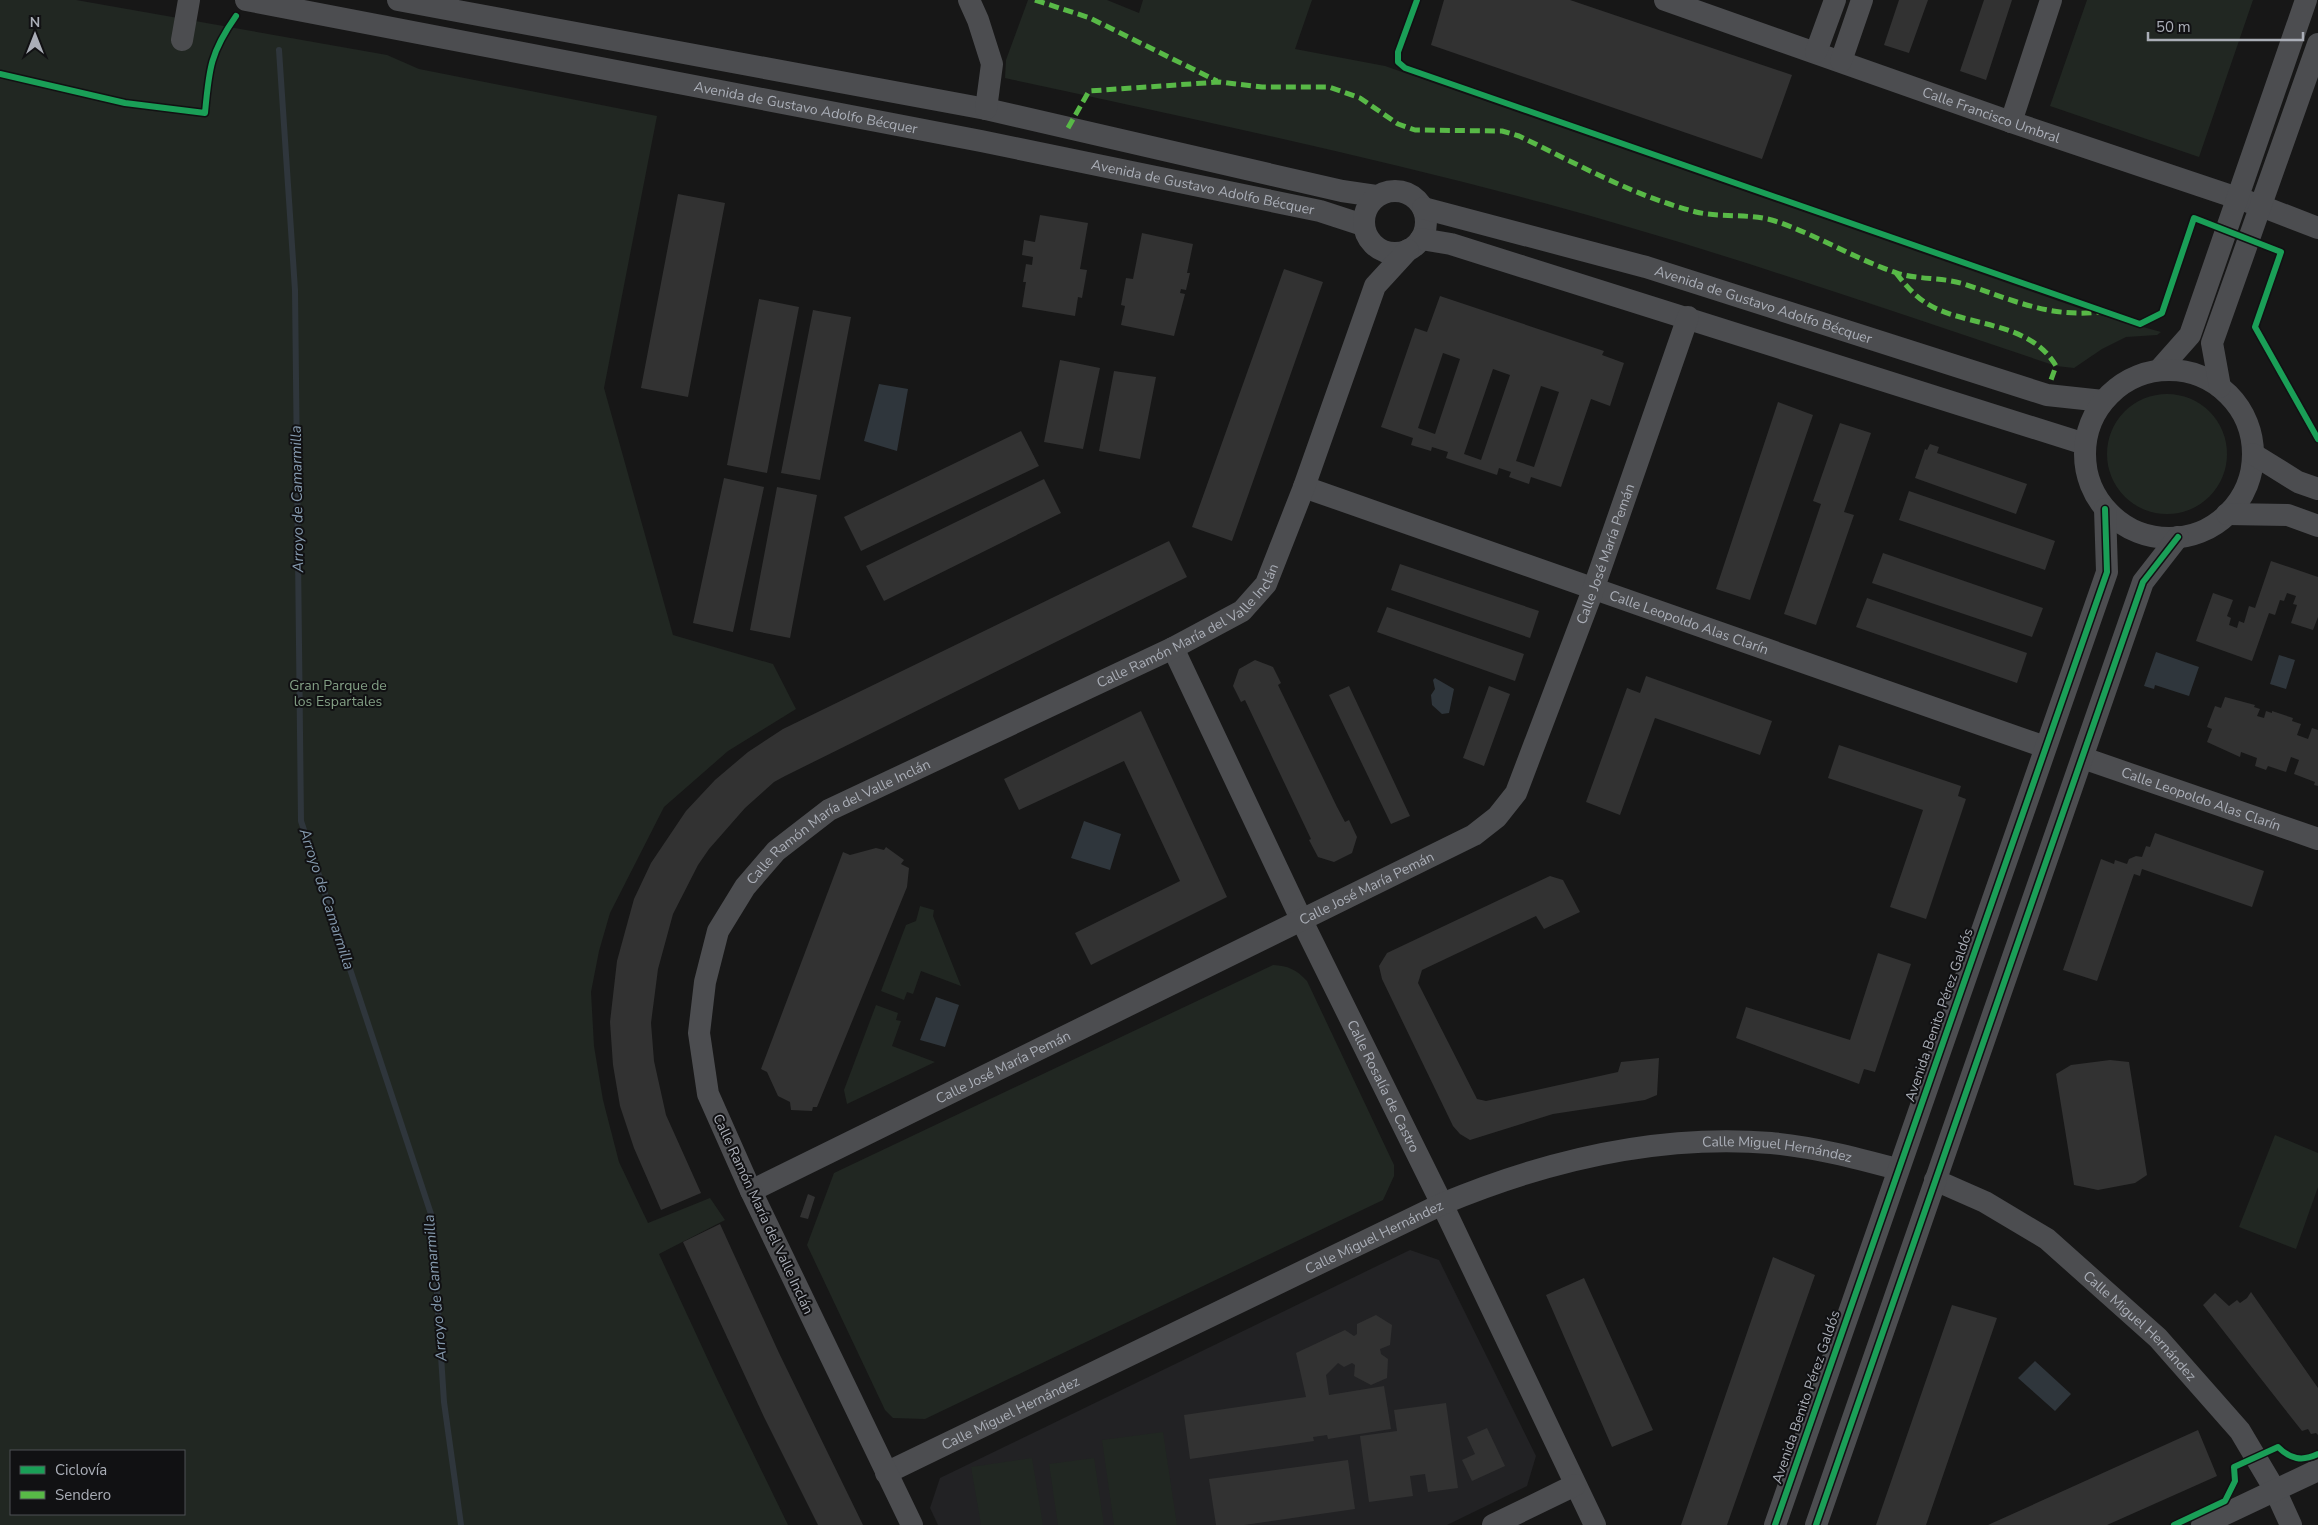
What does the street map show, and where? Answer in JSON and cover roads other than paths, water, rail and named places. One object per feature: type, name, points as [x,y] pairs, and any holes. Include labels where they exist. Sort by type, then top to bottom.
[{"type":"street","points":[[182,40],[189,0]]},
{"type":"street","name":"Avenida de Gustavo Adolfo Bécquer","points":[[246,0],[981,141],[1320,211],[1366,233]]},
{"type":"street","name":"Avenida de Gustavo Adolfo Bécquer","points":[[398,0],[986,110],[1342,191],[1376,196]]},
{"type":"street","points":[[968,0],[978,20],[992,64],[986,110]]},
{"type":"street","name":"Calle Francisco Umbral","points":[[1665,0],[1841,60],[2011,122],[2237,197],[2318,228]]},
{"type":"street","points":[[1816,52],[1835,0]]},
{"type":"street","points":[[1841,60],[1862,0]]},
{"type":"street","points":[[2011,122],[2052,0]]},
{"type":"street","points":[[2159,370],[2190,335],[2306,0]]},
{"type":"street","points":[[2220,387],[2212,343],[2318,44]]},
{"type":"street","points":[[1414,245],[1426,224],[1423,208],[1418,200],[1402,191],[1393,190],[1376,196],[1366,209],[1366,233],[1387,252],[1414,245],[1451,244],[1688,317],[2085,444]]},
{"type":"street","name":"Avenida de Gustavo Adolfo Bécquer","points":[[1423,208],[1646,267],[2047,395],[2103,401]]},
{"type":"street","name":"Calle Ramón María del Valle Inclán","points":[[1366,233],[1375,286]]},
{"type":"street","name":"Calle Ramón María del Valle Inclán","points":[[912,1525],[751,1191],[708,1094],[699,1033],[705,982],[718,931],[745,887],[776,851],[829,810],[1172,648],[1242,612],[1266,584],[1304,487],[1375,286],[1414,245]]},
{"type":"street","name":"Calle José María Pemán","points":[[751,1191],[1474,835],[1497,817],[1516,793],[1593,590],[1688,317]]},
{"type":"street","points":[[2159,370],[2184,371],[2201,376],[2220,387],[2236,404],[2247,422],[2253,454],[2250,475],[2241,496],[2227,514],[2204,531],[2178,537],[2150,536],[2124,525],[2105,509],[2092,490],[2085,464],[2085,444],[2092,419],[2103,401],[2118,387],[2139,375],[2159,370]]},
{"type":"street","points":[[2253,454],[2298,482],[2318,489]]},
{"type":"street","name":"Calle Leopoldo Alas Clarín","points":[[1304,487],[1593,590],[2045,747]]},
{"type":"street","name":"Avenida Benito Pérez Galdós","points":[[1775,1525],[2107,572],[2105,509]]},
{"type":"street","points":[[2227,514],[2288,515],[2318,526]]},
{"type":"street","points":[[1816,1525],[2143,582],[2178,537]]},
{"type":"street","name":"Calle Rosalía de Castro","points":[[1172,648],[1302,921],[1442,1204],[1595,1525]]},
{"type":"street","name":"Calle Leopoldo Alas Clarín","points":[[2083,758],[2318,839]]},
{"type":"street","name":"Calle Miguel Hernández","points":[[886,1473],[1442,1204],[1490,1184],[1584,1158],[1677,1143],[1771,1144],[1849,1156],[1898,1169]]},
{"type":"street","name":"Calle Miguel Hernández","points":[[1935,1180],[1985,1202],[2048,1239],[2158,1338],[2240,1431],[2275,1490],[2291,1525]]},
{"type":"street","points":[[2202,1525],[2318,1470]]},
{"type":"street","points":[[1493,1525],[1575,1485]]},
{"type":"waterway","name":"Arroyo de Camarmilla","points":[[279,50],[295,290],[301,821],[432,1217],[444,1402],[461,1525]]},
{"type":"park label","name":"Gran Parque de los Espartales","points":[[338,694]]}]
